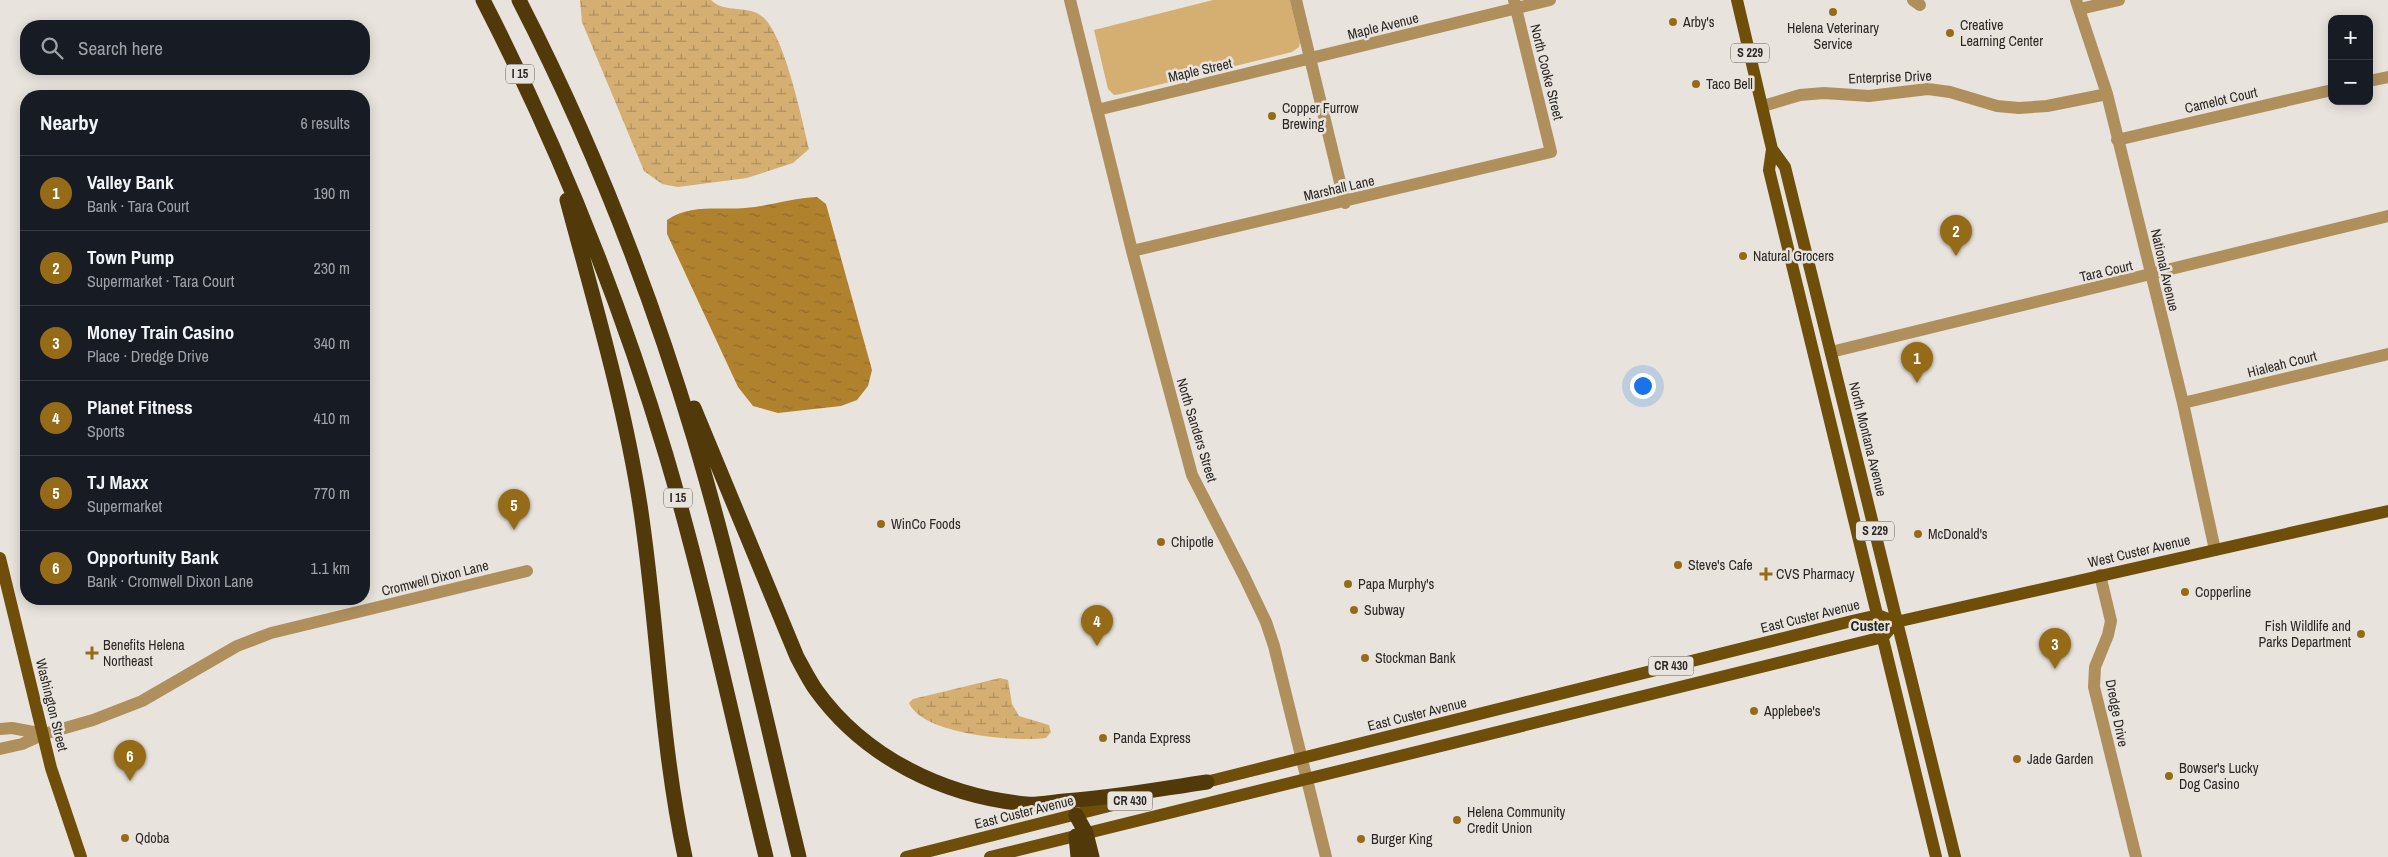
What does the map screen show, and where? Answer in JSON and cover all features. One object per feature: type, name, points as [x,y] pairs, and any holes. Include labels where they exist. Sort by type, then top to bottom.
[{"type":"highway","name":"I 15","points":[[483,0],[555,150],[634,353],[666,458],[694,563],[766,857]]},
{"type":"highway","name":"I 15","points":[[519,0],[586,141],[649,300],[684,403],[709,490],[800,857]]},
{"type":"highway","points":[[555,150],[617,388],[629,446],[647,555],[668,768],[685,857]]},
{"type":"highway","points":[[649,300],[797,658],[816,690],[862,739],[897,764],[939,784],[971,794],[1027,804],[1088,800],[1207,782]]},
{"type":"highway","points":[[1076,815],[1081,834],[1092,857]]},
{"type":"highway","points":[[1078,857],[1081,834]]},
{"type":"main road","name":"North Montana Avenue","points":[[1737,0],[1772,149],[1769,170],[1936,857]]},
{"type":"main road","name":"North Montana Avenue","points":[[1772,149],[1785,167],[1955,857]]},
{"type":"main road","name":"West Custer Avenue","points":[[1896,622],[2388,510]]},
{"type":"main road","name":"Washington Street","points":[[0,558],[52,768],[81,857]]},
{"type":"main road","name":"East Custer Avenue","points":[[906,857],[1878,615],[1896,622]]},
{"type":"main road","points":[[1883,637],[1896,622]]},
{"type":"main road","name":"CR 430","points":[[990,857],[1883,637]]},
{"type":"street","name":"North Sanders Street","points":[[1070,0],[1132,251],[1192,475],[1266,622],[1277,655],[1326,857]]},
{"type":"street","points":[[1296,0],[1345,202]]},
{"type":"street","name":"Maple Avenue","points":[[1310,59],[1515,4],[1550,0]]},
{"type":"street","points":[[2078,5],[2119,0]]},
{"type":"street","name":"North Cooke Street","points":[[1515,4],[1551,152]]},
{"type":"street","name":"National Avenue","points":[[2078,5],[2107,94],[2183,403],[2215,550]]},
{"type":"street","name":"Maple Street","points":[[1097,110],[1310,59]]},
{"type":"street","points":[[2373,80],[2388,77]]},
{"type":"street","name":"Enterprise Drive","points":[[1763,106],[1800,95],[1824,93],[1869,96],[1928,89],[1950,92],[1996,106],[2019,108],[2047,106],[2107,94]]},
{"type":"street","name":"Camelot Court","points":[[2117,140],[2328,91]]},
{"type":"street","name":"Marshall Lane","points":[[1132,251],[1551,152]]},
{"type":"street","name":"Tara Court","points":[[1831,352],[2388,216]]},
{"type":"street","name":"Hialeah Court","points":[[2183,403],[2388,354]]},
{"type":"street","name":"Cromwell Dixon Lane","points":[[0,749],[22,744],[44,734],[93,720],[142,701],[237,646],[271,633],[527,571]]},
{"type":"street","name":"Dredge Drive","points":[[2100,575],[2111,621],[2108,635],[2095,667],[2094,687],[2136,857]]},
{"type":"street","name":"Cromwell Dixon Lane","points":[[0,729],[12,728],[44,734]]},
{"type":"green space","points":[[580,0],[711,0],[723,7],[752,11],[758,14],[772,28],[786,60],[809,149],[793,163],[747,178],[678,187],[662,184],[644,171],[582,22]]},
{"type":"green space","points":[[1213,0],[1290,0],[1300,42],[1299,47],[1292,52],[1121,94],[1114,95],[1108,89],[1094,30]]},
{"type":"green space","points":[[1000,678],[1008,680],[1012,704],[1019,716],[1049,725],[1051,732],[1046,738],[1013,739],[971,734],[950,729],[932,723],[918,714],[909,703],[913,699]]},
{"type":"water","points":[[817,197],[826,204],[872,370],[868,386],[857,400],[841,406],[778,413],[753,406],[738,387],[667,234],[667,220],[676,215],[694,210],[745,208]]},
{"type":"place","name":"Helena Veterinary Service","points":[[1833,12]]},
{"type":"place","name":"Arby's","points":[[1673,22]]},
{"type":"place","name":"Creative Learning Center","points":[[1950,33]]},
{"type":"place","name":"Taco Bell","points":[[1696,84]]},
{"type":"place","name":"Copper Furrow Brewing","points":[[1272,116]]},
{"type":"place","name":"Natural Grocers","points":[[1743,256]]},
{"type":"place","name":"Town Pump","points":[[1956,256]]},
{"type":"place","name":"Valley Bank","points":[[1917,383]]},
{"type":"place","name":"WinCo Foods","points":[[881,524]]},
{"type":"place","name":"TJ Maxx","points":[[514,530]]},
{"type":"place","name":"McDonald's","points":[[1918,534]]},
{"type":"place","name":"Chipotle","points":[[1161,542]]},
{"type":"place","name":"Steve's Cafe","points":[[1678,565]]},
{"type":"place","name":"CVS Pharmacy","points":[[1766,574]]},
{"type":"place","name":"Papa Murphy's","points":[[1348,584]]},
{"type":"place","name":"Copperline","points":[[2185,592]]},
{"type":"place","name":"Subway","points":[[1354,610]]},
{"type":"place","name":"Fish Wildlife and Parks Department","points":[[2361,634]]},
{"type":"place","name":"Planet Fitness","points":[[1097,646]]},
{"type":"place","name":"Benefits Helena Northeast","points":[[92,653]]},
{"type":"place","name":"Stockman Bank","points":[[1365,658]]},
{"type":"place","name":"Money Train Casino","points":[[2055,669]]},
{"type":"place","name":"Applebee's","points":[[1754,711]]},
{"type":"place","name":"Panda Express","points":[[1103,738]]},
{"type":"place","name":"Jade Garden","points":[[2017,759]]},
{"type":"place","name":"Bowser's Lucky Dog Casino","points":[[2169,776]]},
{"type":"place","name":"Opportunity Bank","points":[[130,781]]},
{"type":"place","name":"Helena Community Credit Union","points":[[1457,820]]},
{"type":"place","name":"Qdoba","points":[[125,838]]},
{"type":"place","name":"Burger King","points":[[1361,839]]},
{"type":"district","name":"Custer","points":[[1870,625]]}]
